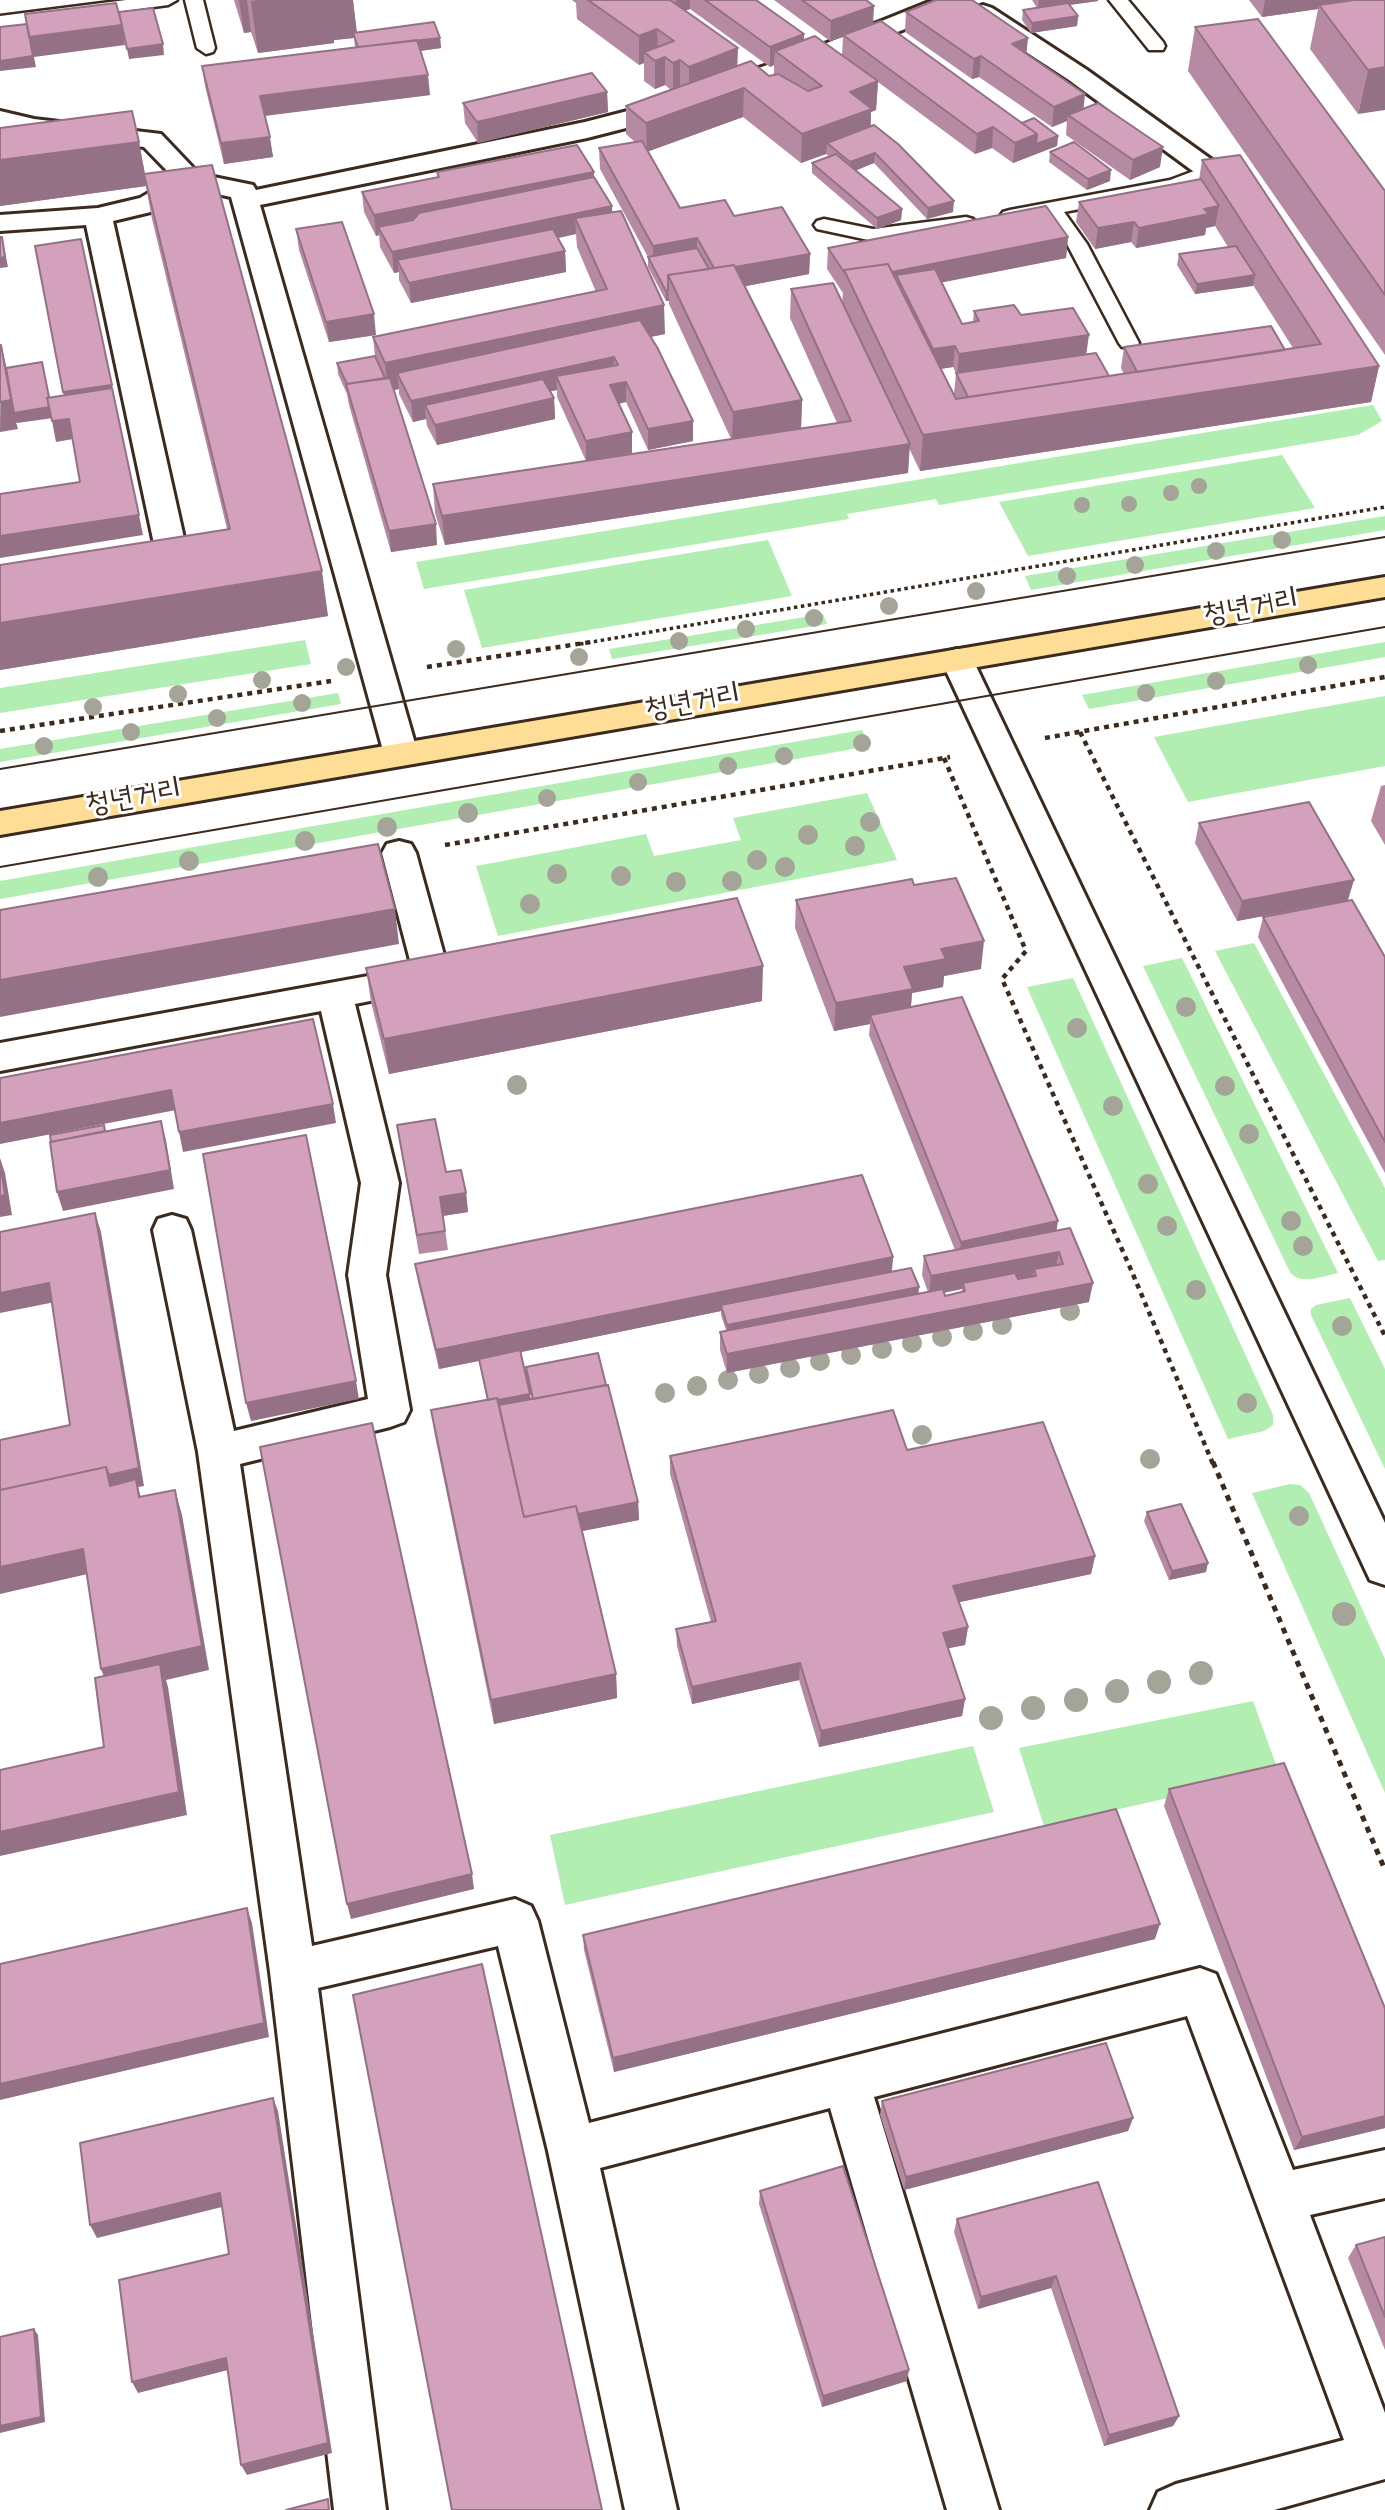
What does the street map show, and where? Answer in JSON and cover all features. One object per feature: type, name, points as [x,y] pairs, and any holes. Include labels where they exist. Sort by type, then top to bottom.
[{"type":"main road","name":"청년거리","points":[[0,823],[1385,587]]},
{"type":"street","points":[[245,200],[587,130],[652,113],[806,60],[956,0]]},
{"type":"street","points":[[964,0],[1078,75],[1210,171]]},
{"type":"street","points":[[0,118],[34,127],[152,140],[190,180],[243,191],[401,754]]},
{"type":"street","points":[[0,223],[98,216],[149,204],[190,180]]},
{"type":"street","points":[[98,216],[174,565],[120,573]]},
{"type":"street","points":[[957,660],[1385,1567]]},
{"type":"street","points":[[0,1056],[432,977],[399,853]]},
{"type":"street","points":[[218,1452],[390,1410],[367,1275],[380,1183],[335,995]]},
{"type":"street","points":[[172,1230],[218,1452],[293,1972],[360,2510]]},
{"type":"street","points":[[293,1972],[515,1921],[572,2151],[651,2510]]},
{"type":"street","points":[[572,2151],[1200,1990],[1376,2457],[1176,2510]]},
{"type":"street","points":[[846,2081],[973,2510]]},
{"type":"street","points":[[1279,2197],[1385,2174]]},
{"type":"lane","points":[[0,22],[168,0]]},
{"type":"lane","points":[[194,0],[206,48]]},
{"type":"lane","points":[[1118,0],[1156,46]]},
{"type":"lane","points":[[824,225],[873,235],[903,233],[1052,209],[1175,185],[1210,171]]},
{"type":"lane","points":[[1052,209],[1077,244],[1129,343]]},
{"type":"path","points":[[0,731],[611,639],[1385,507]]},
{"type":"path","points":[[399,853],[944,758],[1385,677]]},
{"type":"path","points":[[1080,732],[1385,1336]]},
{"type":"path","points":[[944,758],[1026,951],[1002,979],[1132,1272],[1385,1870]]},
{"type":"green space","points":[[1373,405],[1382,421],[1358,435],[939,505],[936,499],[847,514],[849,519],[424,589],[416,562]]},
{"type":"green space","points":[[1282,455],[1315,508],[1028,556],[999,502]]},
{"type":"green space","points":[[1385,516],[1385,530],[1031,590],[1025,576]]},
{"type":"green space","points":[[768,540],[792,596],[482,648],[464,590]]},
{"type":"green space","points":[[823,614],[827,624],[612,659],[609,649]]},
{"type":"green space","points":[[305,640],[311,664],[0,713],[0,688]]},
{"type":"green space","points":[[1385,642],[1385,657],[1089,709],[1082,695]]},
{"type":"green space","points":[[338,693],[341,704],[0,762],[0,749]]},
{"type":"green space","points":[[1385,696],[1385,766],[1188,802],[1154,737]]},
{"type":"green space","points":[[862,730],[870,746],[0,899],[0,881]]},
{"type":"green space","points":[[867,793],[897,860],[498,936],[476,866],[646,834],[654,856],[741,840],[733,818]]},
{"type":"green space","points":[[1254,943],[1385,1188],[1385,1260],[1378,1261],[1215,951]]},
{"type":"green space","points":[[1182,958],[1338,1273],[1306,1279],[1290,1272],[1143,966]]},
{"type":"green space","points":[[1073,978],[1273,1415],[1273,1425],[1264,1431],[1228,1439],[1027,987]]},
{"type":"green space","points":[[1350,1298],[1385,1369],[1385,1469],[1311,1315],[1311,1309],[1316,1305]]},
{"type":"green space","points":[[1290,1484],[1300,1485],[1309,1493],[1385,1659],[1385,1793],[1252,1493]]},
{"type":"green space","points":[[1253,1701],[1279,1773],[1044,1826],[1019,1748]]},
{"type":"green space","points":[[973,1746],[994,1812],[565,1905],[550,1835]]},
{"type":"building","points":[[588,0],[670,0],[738,48],[689,67],[680,60],[673,63],[665,57],[655,61],[644,52],[674,41],[657,29],[639,36]]},
{"type":"building","points":[[705,0],[756,0],[804,34],[770,47]]},
{"type":"building","points":[[802,0],[866,0],[874,6],[831,21]]},
{"type":"building","points":[[936,0],[972,0],[1028,38],[1012,44],[1085,94],[1054,107],[981,56],[974,59],[906,12]]},
{"type":"building","points":[[1354,0],[1385,0],[1385,67],[1368,70],[1319,5]]},
{"type":"building","points":[[116,3],[122,25],[29,37],[25,14]]},
{"type":"building","points":[[1068,3],[1078,16],[1032,23],[1023,10]]},
{"type":"building","points":[[153,8],[163,44],[127,49],[119,12]]},
{"type":"building","points":[[1258,19],[1385,191],[1385,295],[1195,27]]},
{"type":"building","points":[[881,21],[1037,134],[1015,143],[993,127],[977,134],[843,35]]},
{"type":"building","points":[[434,22],[440,38],[358,47],[353,33]]},
{"type":"building","points":[[27,24],[33,56],[0,61],[0,27]]},
{"type":"building","points":[[815,36],[878,81],[850,92],[872,109],[802,134],[744,88],[646,123],[626,106],[751,61],[769,76],[778,74],[808,91],[822,86],[775,51]]},
{"type":"building","points":[[417,40],[428,75],[260,96],[270,137],[221,143],[202,66]]},
{"type":"building","points":[[592,73],[607,92],[477,122],[463,103]]},
{"type":"building","points":[[1098,103],[1163,147],[1133,160],[1068,115]]},
{"type":"building","points":[[132,111],[139,142],[0,160],[0,128]]},
{"type":"building","points":[[1034,118],[1058,136],[1036,144],[1037,134],[1022,123]]},
{"type":"building","points":[[874,125],[898,144],[954,201],[928,208],[875,153],[850,162],[827,143]]},
{"type":"building","points":[[642,141],[680,208],[725,200],[734,216],[782,207],[810,254],[714,268],[697,238],[653,246],[599,148]]},
{"type":"building","points":[[1074,142],[1111,170],[1088,179],[1050,152]]},
{"type":"building","points":[[577,145],[594,172],[374,215],[362,192],[439,177],[437,172]]},
{"type":"building","points":[[836,154],[902,209],[877,218],[812,163]]},
{"type":"building","points":[[1240,155],[1379,366],[923,435],[844,270],[888,264],[956,399],[1321,344],[1202,160]]},
{"type":"building","points":[[212,165],[322,571],[0,623],[0,565],[230,529],[144,174]]},
{"type":"building","points":[[594,177],[612,206],[392,252],[378,227],[413,220],[419,213]]},
{"type":"building","points":[[1201,179],[1219,206],[1204,209],[1209,214],[1139,228],[1134,222],[1098,228],[1079,202]]},
{"type":"building","points":[[1046,206],[1068,237],[892,272],[888,264],[844,272],[828,248]]},
{"type":"building","points":[[621,211],[664,305],[385,363],[373,337],[607,289],[575,218]]},
{"type":"building","points":[[342,222],[374,314],[326,322],[296,229]]},
{"type":"building","points":[[553,229],[565,251],[409,283],[397,260]]},
{"type":"building","points":[[0,237],[5,257],[0,258]]},
{"type":"building","points":[[81,239],[112,385],[63,392],[35,246]]},
{"type":"building","points":[[1236,246],[1255,275],[1197,284],[1179,254]]},
{"type":"building","points":[[697,248],[709,269],[668,275],[666,291],[648,257]]},
{"type":"building","points":[[734,265],[802,400],[733,412],[668,275]]},
{"type":"building","points":[[935,269],[962,324],[979,321],[974,311],[1014,305],[1021,315],[1073,308],[1089,335],[959,354],[955,346],[933,349],[896,275]]},
{"type":"building","points":[[833,283],[910,444],[442,516],[433,484],[851,421],[791,289]]},
{"type":"building","points":[[640,320],[657,347],[693,421],[648,429],[626,382],[610,385],[632,432],[586,441],[556,376],[618,365],[614,357],[411,401],[397,373]]},
{"type":"building","points":[[1271,326],[1285,350],[1137,372],[1124,347]]},
{"type":"building","points":[[0,345],[11,400],[0,402]]},
{"type":"building","points":[[1096,353],[1109,376],[968,397],[956,373]]},
{"type":"building","points":[[375,356],[385,378],[347,384],[337,363]]},
{"type":"building","points":[[42,362],[49,407],[14,413],[6,368]]},
{"type":"building","points":[[390,378],[436,524],[389,531],[346,384]]},
{"type":"building","points":[[543,379],[554,398],[435,425],[425,405]]},
{"type":"building","points":[[112,388],[139,515],[0,536],[0,494],[80,482],[69,419],[52,421],[47,398]]},
{"type":"building","points":[[1309,802],[1354,880],[1242,901],[1199,823]]},
{"type":"building","points":[[378,844],[395,909],[0,980],[0,910]]},
{"type":"building","points":[[956,878],[984,941],[941,949],[946,959],[904,967],[913,989],[836,1003],[796,900],[912,879],[914,885]]},
{"type":"building","points":[[737,898],[763,966],[384,1039],[366,968]]},
{"type":"building","points":[[1352,900],[1385,957],[1385,1142],[1263,917]]},
{"type":"building","points":[[962,997],[1058,1221],[961,1242],[870,1015]]},
{"type":"building","points":[[313,1019],[333,1104],[179,1132],[171,1090],[0,1123],[0,1078]]},
{"type":"building","points":[[435,1119],[446,1172],[461,1170],[466,1193],[440,1197],[445,1231],[417,1235],[397,1125]]},
{"type":"building","points":[[161,1121],[170,1170],[57,1192],[50,1142]]},
{"type":"building","points":[[104,1125],[105,1131],[51,1142],[50,1135]]},
{"type":"building","points":[[306,1135],[356,1381],[246,1403],[203,1154]]},
{"type":"building","points":[[0,1162],[5,1195],[0,1196]]},
{"type":"building","points":[[862,1175],[893,1257],[436,1350],[415,1264]]},
{"type":"building","points":[[95,1213],[139,1468],[109,1475],[106,1467],[0,1490],[0,1440],[70,1425],[49,1283],[0,1293],[0,1232]]},
{"type":"building","points":[[1070,1228],[1093,1283],[727,1354],[720,1332],[943,1289],[945,1296],[965,1291],[963,1283],[1015,1273],[1018,1279],[1036,1276],[1034,1269],[1063,1264],[1059,1252],[931,1276],[924,1256]]},
{"type":"building","points":[[911,1268],[919,1287],[727,1325],[721,1305]]},
{"type":"building","points":[[520,1350],[530,1394],[488,1400],[479,1359]]},
{"type":"building","points":[[598,1353],[606,1385],[533,1399],[526,1367]]},
{"type":"building","points":[[608,1385],[638,1502],[578,1514],[576,1506],[524,1517],[499,1405]]},
{"type":"building","points":[[497,1398],[524,1517],[576,1506],[616,1674],[491,1700],[431,1410]]},
{"type":"building","points":[[893,1410],[907,1450],[1043,1422],[1095,1556],[953,1586],[968,1627],[943,1633],[965,1699],[821,1731],[800,1663],[692,1687],[676,1629],[716,1621],[670,1456]]},
{"type":"building","points":[[372,1423],[472,1874],[347,1904],[260,1447]]},
{"type":"building","points":[[106,1467],[110,1486],[136,1479],[139,1497],[175,1490],[202,1646],[101,1669],[83,1549],[0,1567],[0,1490]]},
{"type":"building","points":[[1181,1504],[1208,1563],[1172,1571],[1147,1512]]},
{"type":"building","points":[[160,1664],[179,1792],[0,1832],[0,1770],[104,1747],[95,1678]]},
{"type":"building","points":[[1284,1763],[1385,2008],[1385,2116],[1302,2137],[1169,1789]]},
{"type":"building","points":[[1116,1809],[1160,1924],[613,2058],[583,1935]]},
{"type":"building","points":[[247,1908],[264,2023],[0,2084],[0,1964]]},
{"type":"building","points":[[482,1964],[602,2510],[452,2510],[353,1995]]},
{"type":"building","points":[[1106,2043],[1133,2118],[906,2177],[882,2101]]},
{"type":"building","points":[[273,2098],[328,2443],[241,2465],[226,2358],[132,2382],[119,2280],[229,2254],[220,2193],[90,2225],[80,2143]]},
{"type":"building","points":[[843,2166],[909,2370],[823,2396],[760,2191]]},
{"type":"building","points":[[1098,2182],[1179,2416],[1109,2435],[1056,2276],[981,2297],[957,2219]]},
{"type":"building","points":[[1385,2237],[1385,2317],[1356,2245]]},
{"type":"building","points":[[34,2329],[41,2417],[0,2426],[0,2337]]},
{"type":"building","points":[[328,2499],[329,2510],[286,2510]]},
{"type":"tram line","points":[[0,769],[1385,537]]},
{"type":"tram line","points":[[0,867],[1385,627]]}]
